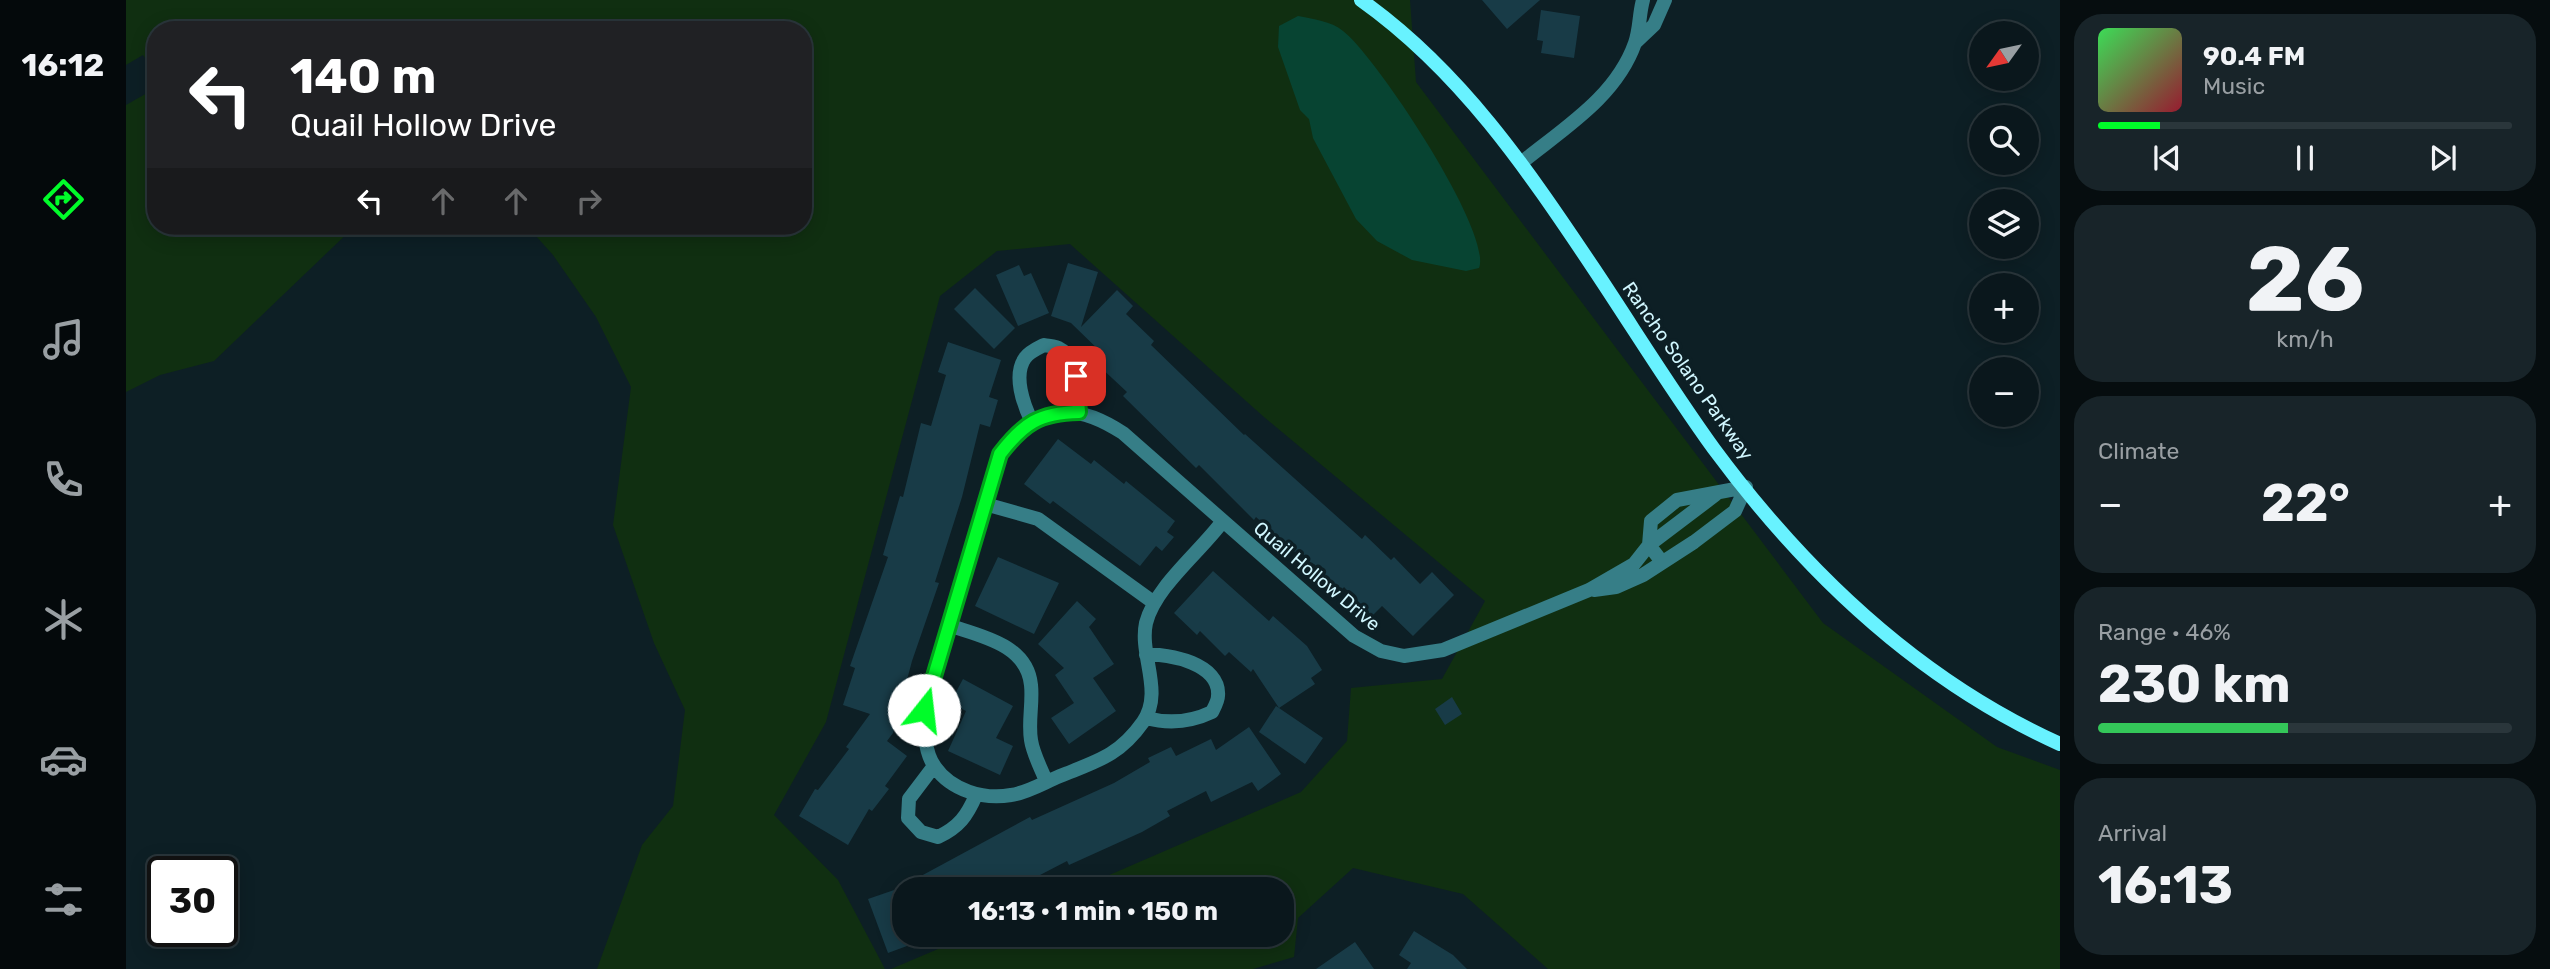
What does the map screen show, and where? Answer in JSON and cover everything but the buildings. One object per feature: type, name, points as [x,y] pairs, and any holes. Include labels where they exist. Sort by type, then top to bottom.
[{"type":"street","name":"Rancho Solano Parkway","points":[[1361,0],[1389,20],[1443,68],[1506,141],[1715,449],[1787,538],[1835,589],[1953,686],[2021,726],[2060,744]]},
{"type":"street","points":[[1630,0],[1639,15]]},
{"type":"street","points":[[1636,42],[1643,0]]},
{"type":"street","points":[[1521,163],[1590,109],[1614,83],[1636,42],[1654,25],[1665,0]]},
{"type":"street","points":[[1032,422],[1025,408],[1019,373],[1026,356],[1044,345],[1061,349],[1073,362],[1079,390],[1079,412],[1054,413],[1032,422],[1017,432],[1000,454],[924,710],[925,737],[934,766],[953,784],[976,795],[1013,795],[1104,758],[1125,746],[1146,718],[1151,702],[1146,625],[1153,602],[1222,522]]},
{"type":"street","name":"Quail Hollow Drive","points":[[1079,412],[1100,418],[1123,433],[1354,636],[1381,651],[1404,656],[1443,650],[1589,590],[1633,564],[1649,545],[1651,521],[1677,500],[1746,487]]},
{"type":"street","name":"Quail Hollow Drive","points":[[1589,590],[1616,587],[1643,575],[1694,542],[1735,511],[1746,487]]},
{"type":"street","points":[[985,504],[1038,519],[1153,602]]},
{"type":"street","points":[[1649,545],[1662,562]]},
{"type":"street","points":[[948,625],[1001,643],[1014,652],[1026,667],[1031,681],[1031,741],[1046,781]]},
{"type":"street","points":[[1146,655],[1165,654],[1202,667],[1213,678],[1219,696],[1212,712],[1194,721],[1159,722],[1146,718]]},
{"type":"street","points":[[934,766],[909,799],[908,818],[921,832],[938,837],[954,829],[967,815],[976,795]]},
{"type":"shaded area","points":[[126,0],[1410,0],[1416,82],[1823,623],[1997,747],[2060,770],[2060,969],[1548,969],[1463,894],[1353,868],[1298,918],[1294,957],[1253,969],[891,969],[943,947],[1294,947],[1294,877],[1105,877],[1301,792],[1347,741],[1351,688],[1442,679],[1485,601],[1264,417],[1070,244],[997,251],[940,296],[826,722],[774,815],[838,880],[885,969],[597,969],[642,845],[673,806],[685,710],[654,643],[613,525],[631,387],[596,317],[553,255],[535,235],[812,235],[812,21],[147,21],[147,61],[143,55],[126,65]]},
{"type":"shaded area","points":[[1298,16],[1322,21],[1343,31],[1380,73],[1451,184],[1478,248],[1479,268],[1466,271],[1412,260],[1377,241],[1356,219],[1313,138],[1309,119],[1300,110],[1278,47],[1279,26]]},
{"type":"shaded area","points":[[147,93],[147,235],[346,235],[214,361],[160,375],[126,392],[126,105]]},
{"type":"route","points":[[924,710],[1000,454],[1017,432],[1032,422],[1054,413],[1079,412],[1076,376]]}]
